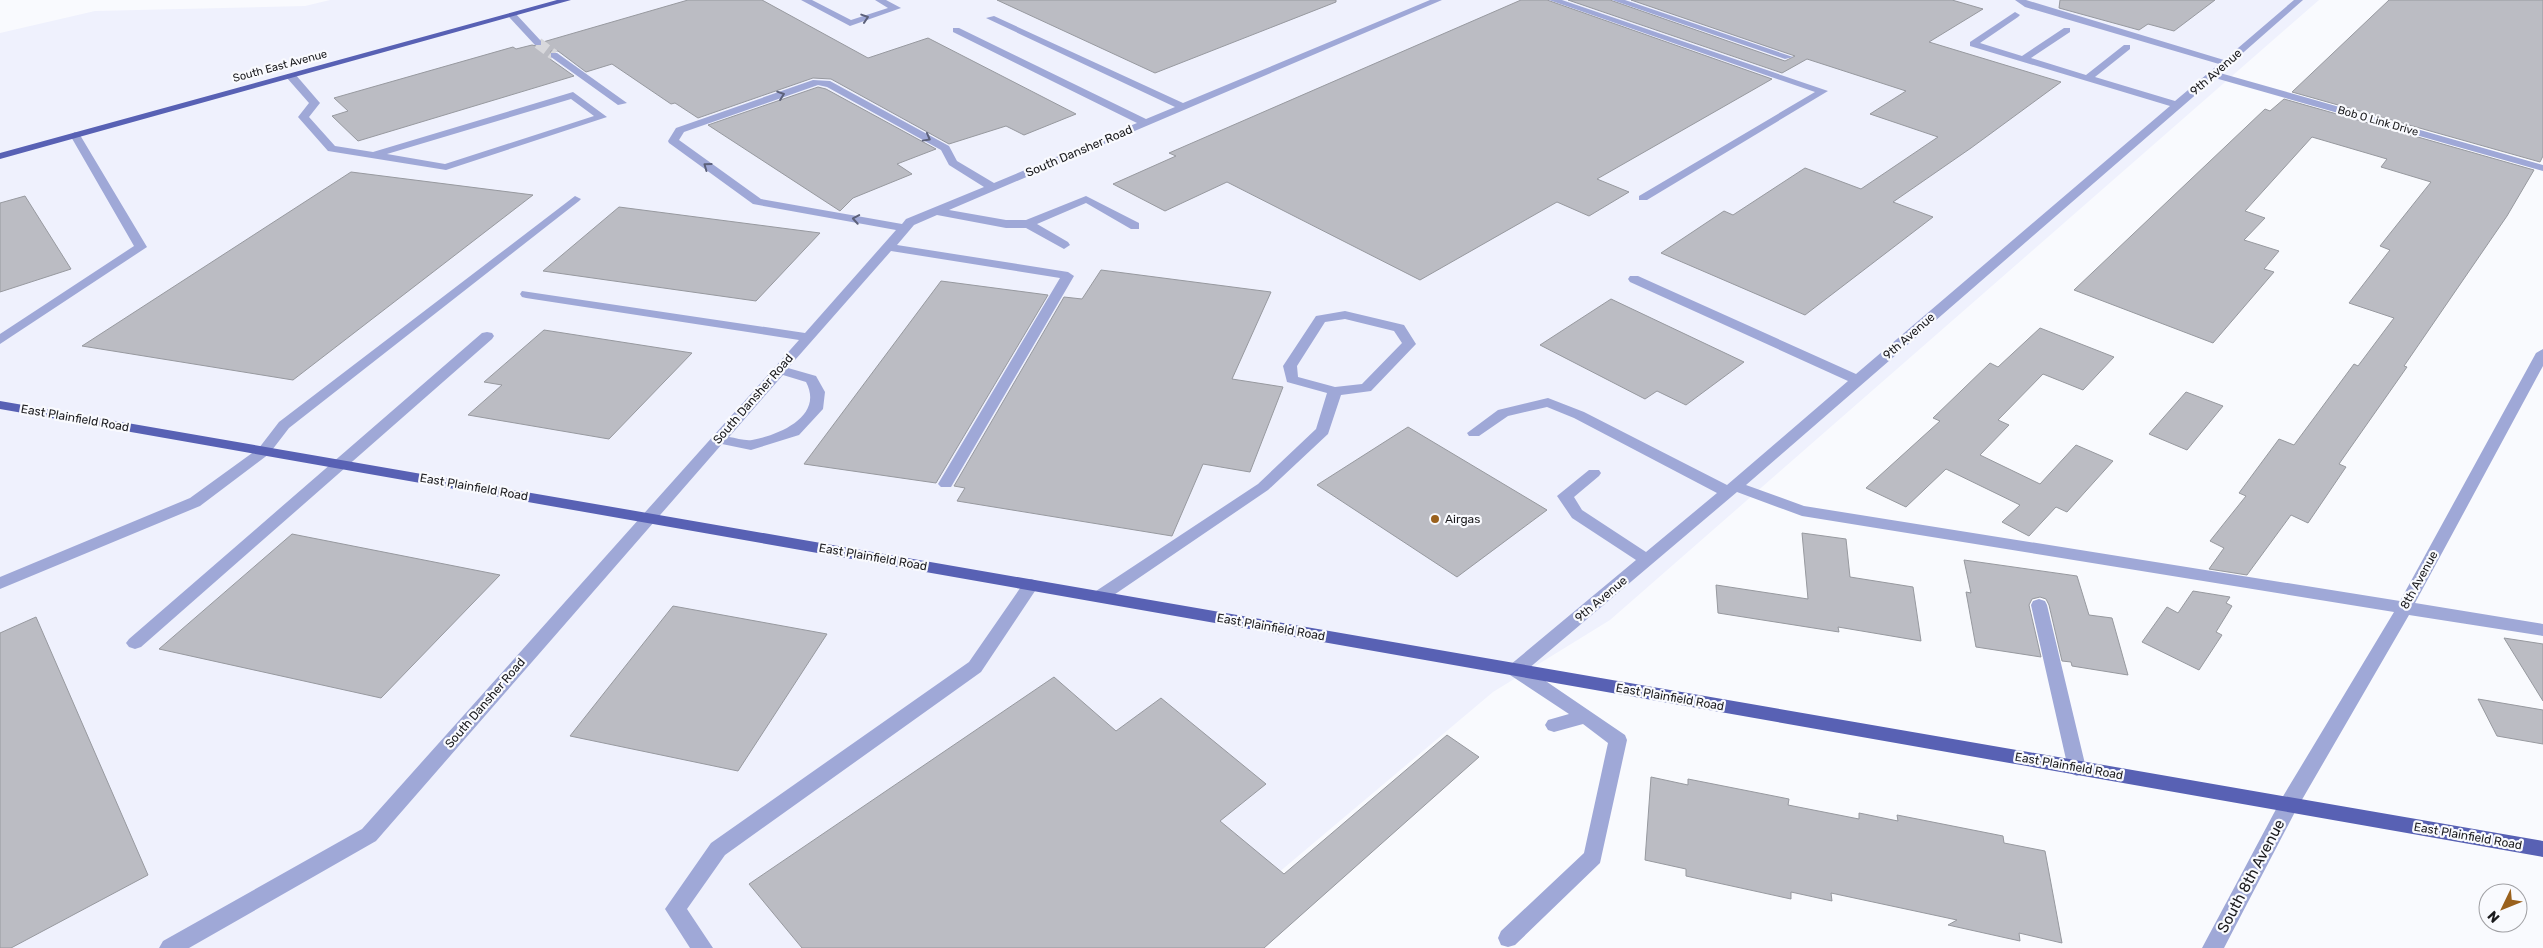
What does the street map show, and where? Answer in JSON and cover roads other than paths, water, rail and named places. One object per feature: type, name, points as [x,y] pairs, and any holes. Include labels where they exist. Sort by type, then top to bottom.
[{"type":"main road","name":"South East Avenue","points":[[0,156],[567,0]]},
{"type":"main road","name":"East Plainfield Road","points":[[0,405],[2543,849]]},
{"type":"street","points":[[805,0],[850,23],[896,8],[879,0]]},
{"type":"street","name":"South Dansher Road","points":[[170,948],[369,835],[910,222],[1438,0]]},
{"type":"street","points":[[1553,0],[1822,91],[1643,198]]},
{"type":"street","points":[[1616,0],[1788,58]]},
{"type":"street","points":[[2020,0],[2028,5],[2225,63]]},
{"type":"street","name":"9th Avenue","points":[[1516,670],[1732,489],[2299,0]]},
{"type":"street","points":[[512,15],[538,43]]},
{"type":"street","points":[[2015,15],[1973,44],[2177,105]]},
{"type":"street","points":[[991,18],[1183,107]]},
{"type":"street","points":[[956,30],[1146,122]]},
{"type":"street","points":[[2024,59],[2067,30]]},
{"type":"street","points":[[2088,78],[2126,47]]},
{"type":"street","points":[[554,55],[622,104]]},
{"type":"street","name":"Bob O Link Drive","points":[[2212,74],[2543,168]]},
{"type":"street","points":[[291,76],[315,103],[304,117],[332,149],[373,156],[446,166],[602,117],[572,95],[373,156]]},
{"type":"street","points":[[904,228],[756,202],[673,141],[680,130],[817,82],[830,84],[945,148],[953,162],[993,187]]},
{"type":"street","points":[[0,340],[141,247],[75,135]]},
{"type":"street","points":[[0,583],[195,502],[264,451],[284,424],[575,199]]},
{"type":"street","points":[[935,211],[1006,224],[1028,224],[1086,199],[1135,226]]},
{"type":"street","points":[[1028,224],[1064,245]]},
{"type":"street","points":[[888,247],[1068,276],[946,484]]},
{"type":"street","points":[[1634,279],[1858,380]]},
{"type":"street","points":[[526,294],[808,337]]},
{"type":"street","points":[[1345,315],[1399,328],[1409,344],[1366,388],[1335,390],[1292,378],[1290,366],[1321,319],[1345,315]]},
{"type":"street","points":[[0,331],[16,330]]},
{"type":"street","points":[[135,643],[487,336]]},
{"type":"street","name":"8th Avenue","points":[[2289,804],[2404,609],[2543,353]]},
{"type":"street","points":[[717,440],[751,445],[794,432],[816,409],[818,392],[811,379],[779,370]]},
{"type":"street","points":[[1099,597],[1263,487],[1323,431],[1335,390]]},
{"type":"street","points":[[1474,433],[1503,413],[1548,402],[1732,489],[1802,511],[2543,630]]},
{"type":"street","points":[[1594,473],[1566,496],[1577,514],[1647,560]]},
{"type":"street","points":[[702,948],[675,909],[718,849],[975,667],[1031,585]]},
{"type":"street","points":[[2039,605],[2077,768]]},
{"type":"street","points":[[1508,938],[1593,856],[1618,740],[1586,716],[1516,670]]},
{"type":"street","points":[[1554,725],[1586,716]]},
{"type":"street","name":"South 8th Avenue","points":[[2212,948],[2289,804]]},
{"type":"tunnel","points":[[538,43],[554,55]]},
{"type":"place","name":"Airgas","points":[[1435,519]]}]
